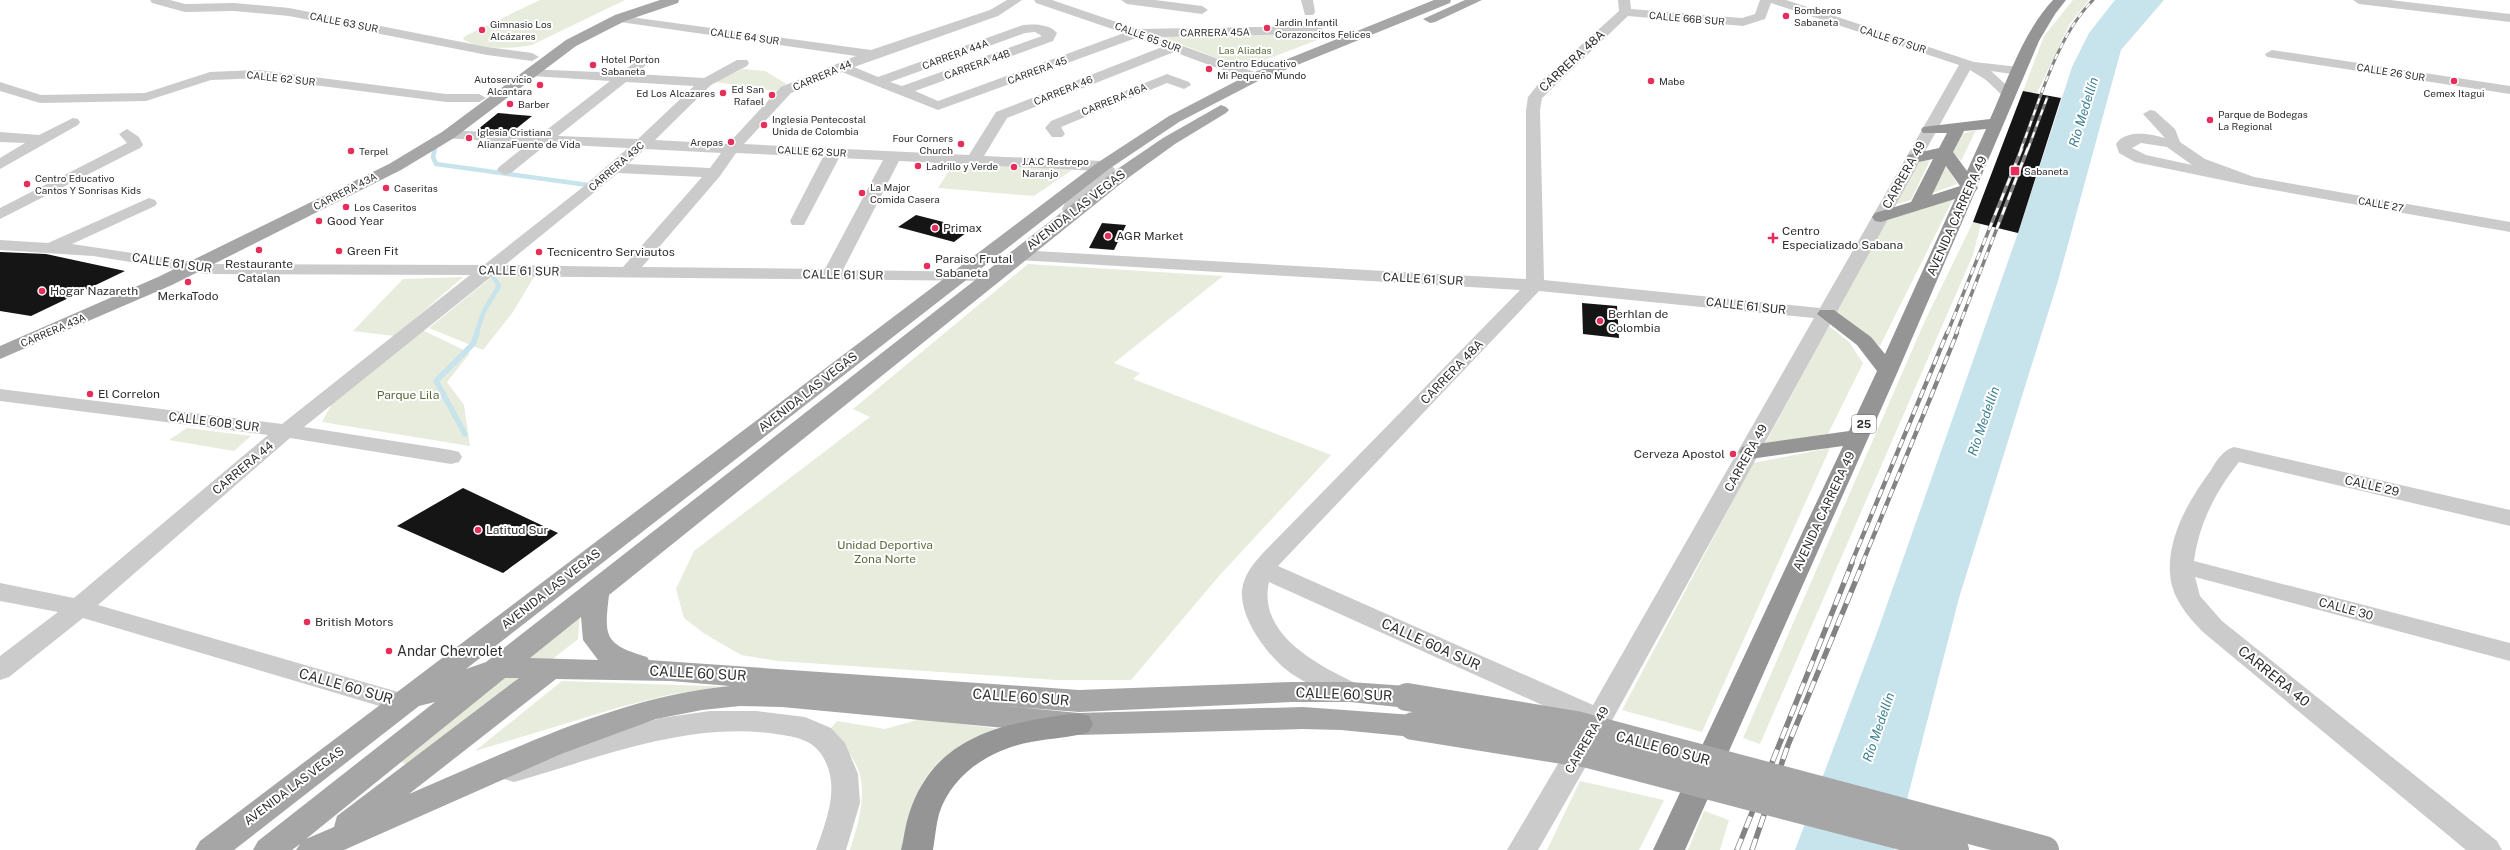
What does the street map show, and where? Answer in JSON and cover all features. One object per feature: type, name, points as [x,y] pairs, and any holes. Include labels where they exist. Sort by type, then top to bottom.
[{"type":"highway","name":"AVENIDA CARRERA 49","points":[[1669,850],[1888,371],[1970,188],[2019,71],[2040,26],[2060,0]]},
{"type":"highway","points":[[1929,130],[1997,123]]},
{"type":"highway","points":[[1918,205],[1958,127]]},
{"type":"highway","points":[[1881,217],[1970,188],[1945,152]]},
{"type":"highway","points":[[1914,158],[1945,152]]},
{"type":"highway","points":[[1827,314],[1864,341],[1888,371]]},
{"type":"highway","points":[[1750,452],[1858,437]]},
{"type":"highway","points":[[917,850],[924,813],[937,787],[955,765],[989,742],[1032,731],[1079,724]]},
{"type":"main road","name":"CARRERA 43A","points":[[0,353],[194,268],[428,148],[445,137],[568,34],[612,14],[652,0]]},
{"type":"main road","name":"CARRERA 43A","points":[[0,343],[171,265],[388,158],[532,64],[620,18],[673,0]]},
{"type":"main road","name":"AVENIDA LAS VEGAS","points":[[211,850],[1103,166],[1174,119],[1255,77],[1445,0]]},
{"type":"main road","name":"AVENIDA LAS VEGAS","points":[[269,850],[543,634],[1018,255],[1136,164],[1222,109],[1298,72],[1476,0]]},
{"type":"main road","points":[[543,634],[530,630],[527,626],[575,584],[620,536]]},
{"type":"main road","points":[[597,591],[593,615],[594,632],[603,649],[610,657],[622,661],[671,671]]},
{"type":"main road","name":"CALLE 60 SUR","points":[[403,703],[500,668],[671,671],[1079,700],[1226,694],[1350,692],[1407,697],[1490,709],[1576,725],[2045,850]]},
{"type":"main road","points":[[317,848],[389,807],[550,669]]},
{"type":"main road","name":"CALLE 60 SUR","points":[[389,807],[456,787],[618,720],[655,708],[702,699],[740,695],[822,699],[1079,724],[1303,718],[1341,719],[1413,726],[1588,754],[1955,850]]},
{"type":"main road","points":[[389,807],[391,754],[403,703]]},
{"type":"street","name":"CALLE 63 SUR","points":[[156,0],[185,8],[234,7],[289,12],[487,51],[532,64],[622,76],[706,82]]},
{"type":"street","name":"CARRERA 44","points":[[628,272],[714,173],[733,147],[786,90],[840,66],[994,12],[1016,0]]},
{"type":"street","name":"CALLE 65 SUR","points":[[1040,0],[1098,19],[1255,77]]},
{"type":"street","name":"CALLE 66B SUR","points":[[1624,6],[1733,22],[1750,20],[1761,16],[1766,0]]},
{"type":"street","name":"CALLE 67 SUR","points":[[1774,0],[1967,63],[2019,71]]},
{"type":"street","points":[[2358,0],[2510,18]]},
{"type":"street","points":[[1098,19],[1118,3],[1202,10]]},
{"type":"street","name":"CARRERA 48A","points":[[1350,692],[1300,666],[1281,649],[1266,628],[1257,606],[1255,588],[1257,579],[1262,569],[1535,286],[1533,110],[1535,97],[1545,85],[1624,6]]},
{"type":"street","name":"CALLE 64 SUR","points":[[620,18],[870,55]]},
{"type":"street","name":"CARRERA 44B","points":[[903,91],[1048,38],[1050,35],[1044,29],[1030,28]]},
{"type":"street","name":"CARRERA 44A","points":[[880,81],[1030,28]]},
{"type":"street","name":"CARRERA 45A","points":[[1137,33],[1318,30]]},
{"type":"street","name":"CARRERA 45","points":[[903,91],[938,106],[1137,33]]},
{"type":"street","name":"CARRERA 46","points":[[974,160],[1002,115],[1072,86],[1174,47]]},
{"type":"street","name":"CALLE 26 SUR","points":[[2272,54],[2510,90]]},
{"type":"street","points":[[505,170],[622,76],[647,58]]},
{"type":"street","name":"CARRERA 43C","points":[[489,270],[643,143],[706,82],[742,63]]},
{"type":"street","name":"CALLE 67 SUR","points":[[1967,63],[1991,77],[2009,94]]},
{"type":"street","name":"CARRERA 49","points":[[1522,850],[1599,719],[1750,452],[1967,63]]},
{"type":"street","points":[[927,64],[952,73]]},
{"type":"street","points":[[840,66],[903,91]]},
{"type":"street","name":"CALLE 62 SUR","points":[[0,86],[40,99],[146,97],[210,76],[259,74],[475,101]]},
{"type":"street","name":"CARRERA 46A","points":[[1057,134],[1052,128],[1056,124],[1166,78],[1184,85]]},
{"type":"street","points":[[1072,86],[1108,101]]},
{"type":"street","points":[[2150,114],[2170,132],[2174,140],[2172,144]]},
{"type":"street","points":[[0,164],[73,122]]},
{"type":"street","points":[[0,214],[124,152],[135,145],[134,140],[127,134]]},
{"type":"street","name":"CALLE 62 SUR","points":[[445,137],[643,143],[1103,166]]},
{"type":"street","points":[[0,138],[42,140]]},
{"type":"street","name":"CALLE 27","points":[[2251,181],[2205,165],[2172,144],[2152,139],[2139,138],[2128,141],[2124,144],[2124,150],[2141,160],[2251,181],[2510,226]]},
{"type":"street","points":[[798,221],[834,152]]},
{"type":"street","points":[[831,275],[894,155]]},
{"type":"street","points":[[1064,219],[1072,205],[1106,176],[1107,169],[1103,166]]},
{"type":"street","points":[[614,168],[714,173]]},
{"type":"street","name":"CALLE 61 SUR","points":[[51,247],[150,203]]},
{"type":"street","name":"CALLE 61 SUR","points":[[0,245],[51,247],[93,251],[194,268],[489,270],[989,278]]},
{"type":"street","name":"CALLE 61 SUR","points":[[1018,255],[1535,286],[1827,314]]},
{"type":"street","name":"CARRERA 44","points":[[0,670],[79,608],[286,431],[489,270]]},
{"type":"street","name":"CALLE 60B SUR","points":[[0,395],[286,431],[451,457]]},
{"type":"street","name":"CALLE 29","points":[[2234,454],[2510,518]]},
{"type":"street","name":"CARRERA 40","points":[[2234,454],[2209,486],[2195,512],[2183,566],[2182,579],[2192,602],[2213,627],[2487,850]]},
{"type":"street","name":"CALLE 30","points":[[2183,566],[2510,652]]},
{"type":"street","name":"CALLE 60A SUR","points":[[1262,569],[1599,719]]},
{"type":"street","name":"CALLE 60 SUR","points":[[0,592],[79,608],[403,703]]},
{"type":"street","name":"CALLE 60 SUR","points":[[456,787],[661,729],[710,721],[756,721],[805,728],[821,736],[835,751],[844,774],[846,803],[831,850]]},
{"type":"green space","points":[[540,0],[625,0],[532,45],[498,48],[480,46],[464,40],[463,38],[467,35]]},
{"type":"green space","points":[[2073,0],[2089,0],[2069,25],[2037,93],[2023,91],[2044,36]]},
{"type":"green space","name":"Las Aliadas","points":[[1314,33],[1325,37],[1244,68],[1156,35]]},
{"type":"green space","points":[[743,69],[765,71],[788,85],[776,91],[715,82]]},
{"type":"green space","points":[[1976,130],[1961,161],[1952,152],[1961,134]]},
{"type":"green space","points":[[956,160],[1072,170],[1034,196],[938,188]]},
{"type":"green space","points":[[1930,160],[1911,200],[1890,206],[1913,163]]},
{"type":"green space","points":[[1947,166],[1957,184],[1930,194]]},
{"type":"green space","points":[[1953,199],[1880,346],[1835,312],[1887,219]]},
{"type":"green space","points":[[1973,222],[1981,224],[1973,255],[1760,744],[1743,738],[1924,323]]},
{"type":"green space","name":"Unidad Deportiva Zona Norte","points":[[1028,264],[1223,276],[1114,363],[1140,373],[1133,379],[1331,455],[1219,576],[1131,680],[1057,680],[778,661],[741,655],[705,634],[684,618],[676,589],[694,551],[870,417],[853,409]]},
{"type":"green space","points":[[494,275],[535,275],[513,312],[483,350],[429,328]]},
{"type":"green space","points":[[463,277],[395,336],[353,331],[403,279]]},
{"type":"green space","points":[[1829,326],[1849,342],[1863,363],[1828,434],[1765,444]]},
{"type":"green space","name":"Parque Lila","points":[[422,330],[470,353],[447,382],[464,405],[470,446],[322,422],[333,402]]},
{"type":"green space","points":[[187,428],[251,436],[234,451],[169,440]]},
{"type":"green space","points":[[1830,448],[1702,732],[1622,710],[1753,463]]},
{"type":"green space","points":[[580,613],[578,639],[415,769],[394,758]]},
{"type":"green space","points":[[562,681],[736,687],[672,694],[620,707],[475,751]]},
{"type":"green space","points":[[921,719],[1000,729],[960,747],[942,759],[932,770],[917,794],[908,821],[901,850],[850,850],[862,800],[860,775],[848,752],[841,744],[827,733],[837,721],[885,729]]},
{"type":"green space","points":[[1580,781],[1664,800],[1639,850],[1547,850]]},
{"type":"green space","points":[[1704,811],[1729,820],[1720,850],[1688,850]]},
{"type":"water","name":"Río Medellín","points":[[2115,0],[2164,0],[2121,50],[2058,281],[1959,598],[1894,850],[1795,850],[1878,630],[2018,233],[2072,67],[2089,33]]},
{"type":"building","name":"Sabaneta","points":[[2023,91],[2061,98],[2018,233],[1973,222]]},
{"type":"building","points":[[498,113],[532,116],[512,132],[477,130]]},
{"type":"building","name":"Primax","points":[[916,215],[971,229],[954,242],[898,227]]},
{"type":"building","name":"AGR Market","points":[[1102,223],[1126,225],[1114,250],[1089,248]]},
{"type":"building","name":"Hogar Nazareth","points":[[0,252],[46,254],[125,271],[31,316],[0,311]]},
{"type":"building","name":"Berhlan de Colombia","points":[[1582,303],[1617,306],[1619,338],[1583,334]]},
{"type":"building","name":"Latitud Sur","points":[[463,488],[558,533],[503,573],[397,526]]},
{"type":"waterway","points":[[435,149],[436,141]]},
{"type":"waterway","points":[[435,148],[433,157],[436,164],[588,185]]},
{"type":"waterway","points":[[476,334],[484,311],[499,286],[492,275]]},
{"type":"waterway","points":[[465,434],[436,381],[473,344],[477,333]]},
{"type":"railway","points":[[2021,149],[2050,70],[2059,51],[2080,15],[2093,0]]},
{"type":"railway","points":[[2028,149],[2047,98]]},
{"type":"railway","points":[[1947,334],[2022,148]]},
{"type":"railway","points":[[1956,334],[2028,148]]},
{"type":"railway","points":[[1851,564],[1947,333]]},
{"type":"railway","points":[[1862,564],[1957,333]]},
{"type":"railway","points":[[1737,850],[1852,563]]},
{"type":"railway","points":[[1752,850],[1788,745],[1863,563]]},
{"type":"place","name":"Bomberos Sabaneta","points":[[1786,16]]},
{"type":"place","name":"Jardin Infantil Corazoncitos Felices","points":[[1267,28]]},
{"type":"place","name":"Gimnasio Los Alcázares","points":[[482,30]]},
{"type":"place","name":"Hotel Porton Sabaneta","points":[[593,65]]},
{"type":"place","name":"Centro Educativo Mi Pequeño Mundo","points":[[1209,69]]},
{"type":"place","name":"Mabe","points":[[1651,81]]},
{"type":"place","name":"Cemex Itagui","points":[[2454,81]]},
{"type":"place","name":"Autoservicio Alcantara","points":[[540,85]]},
{"type":"place","name":"Ed Los Alcazares","points":[[723,93]]},
{"type":"place","name":"Ed San Rafael","points":[[772,95]]},
{"type":"place","name":"Barber","points":[[510,104]]},
{"type":"place","name":"Parque de Bodegas La Regional","points":[[2210,120]]},
{"type":"place","name":"Inglesia Pentecostal Unida de Colombia","points":[[764,125]]},
{"type":"place","name":"Iglesia Cristiana AlianzaFuente de Vida","points":[[469,138]]},
{"type":"place","name":"Arepas","points":[[731,142]]},
{"type":"place","name":"Four Corners Church","points":[[961,144]]},
{"type":"place","name":"Terpel","points":[[351,151]]},
{"type":"place","name":"Ladrillo y Verde","points":[[918,166]]},
{"type":"place","name":"J.A.C Restrepo Naranjo","points":[[1014,167]]},
{"type":"place","name":"Sabaneta","points":[[2015,171]]},
{"type":"place","name":"Centro Educativo Cantos Y Sonrisas Kids","points":[[27,184]]},
{"type":"place","name":"Caseritas","points":[[386,188]]},
{"type":"place","name":"La Major Comida Casera","points":[[862,193]]},
{"type":"place","name":"Los Caseritos","points":[[346,207]]},
{"type":"place","name":"Good Year","points":[[319,221]]},
{"type":"place","name":"Primax","points":[[935,228]]},
{"type":"place","name":"AGR Market","points":[[1108,236]]},
{"type":"place","name":"Centro Especializado Sabana","points":[[1773,238]]},
{"type":"place","name":"Restaurante Catalan","points":[[259,250]]},
{"type":"place","name":"Green Fit","points":[[339,251]]},
{"type":"place","name":"Tecnicentro Serviautos","points":[[539,252]]},
{"type":"place","name":"Paraiso Frutal Sabaneta","points":[[927,266]]},
{"type":"place","name":"MerkaTodo","points":[[188,282]]},
{"type":"place","name":"Hogar Nazareth","points":[[42,291]]},
{"type":"place","name":"Berhlan de Colombia","points":[[1600,321]]},
{"type":"place","name":"El Correlon","points":[[90,394]]},
{"type":"place","name":"Cerveza Apostol","points":[[1733,454]]},
{"type":"place","name":"Latitud Sur","points":[[478,530]]},
{"type":"place","name":"British Motors","points":[[307,622]]},
{"type":"place","name":"Andar Chevrolet","points":[[389,651]]}]
